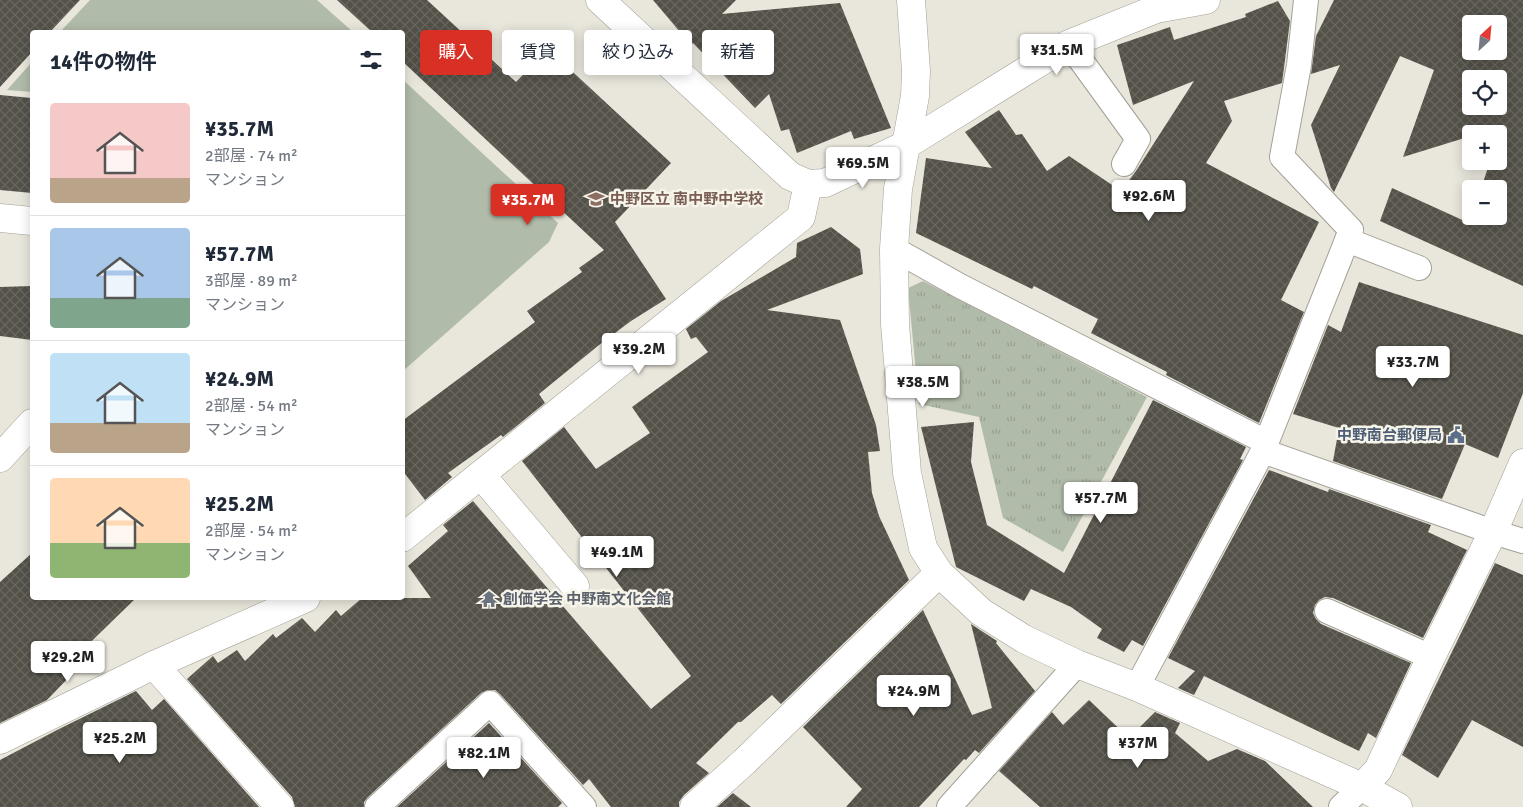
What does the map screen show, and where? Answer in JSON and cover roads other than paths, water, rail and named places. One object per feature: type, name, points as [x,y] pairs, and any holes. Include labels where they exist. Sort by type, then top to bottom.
[{"type":"street","points":[[600,0],[790,176],[808,184],[825,182],[906,146],[1069,44],[1156,9],[1206,0]]},
{"type":"street","points":[[910,0],[916,71],[915,96],[898,189],[894,249],[895,324],[907,473],[923,548],[939,573],[981,612],[1024,639],[1077,664],[1137,688],[1362,787],[1398,807]]},
{"type":"street","points":[[405,530],[481,475],[801,216],[808,184]]},
{"type":"street","points":[[0,218],[30,221]]},
{"type":"street","points":[[0,458],[30,425]]},
{"type":"street","points":[[1362,787],[1378,770],[1493,532],[1523,463]]},
{"type":"street","points":[[481,475],[575,586]]},
{"type":"street","points":[[694,807],[744,762],[939,573]]},
{"type":"street","points":[[0,740],[154,665],[301,600]]},
{"type":"street","points":[[154,665],[280,807]]},
{"type":"lane","points":[[1137,688],[1264,447],[1351,230],[1282,157],[1299,65],[1306,0]]},
{"type":"lane","points":[[1069,44],[1138,139],[1124,164]]},
{"type":"lane","points":[[1347,240],[1419,268]]},
{"type":"lane","points":[[894,249],[1264,447],[1493,532],[1523,541]]},
{"type":"lane","points":[[1327,611],[1431,657]]},
{"type":"lane","points":[[949,807],[1077,664]]},
{"type":"lane","points":[[377,807],[490,703],[584,807]]},
{"type":"lane","points":[[1341,807],[1362,787]]},
{"type":"place","name":"中野区立 南中野中学校","points":[[596,199]]},
{"type":"place","name":"中野南台郵便局","points":[[1456,435]]},
{"type":"place","name":"創価学会 中野南文化会館","points":[[489,599]]}]
